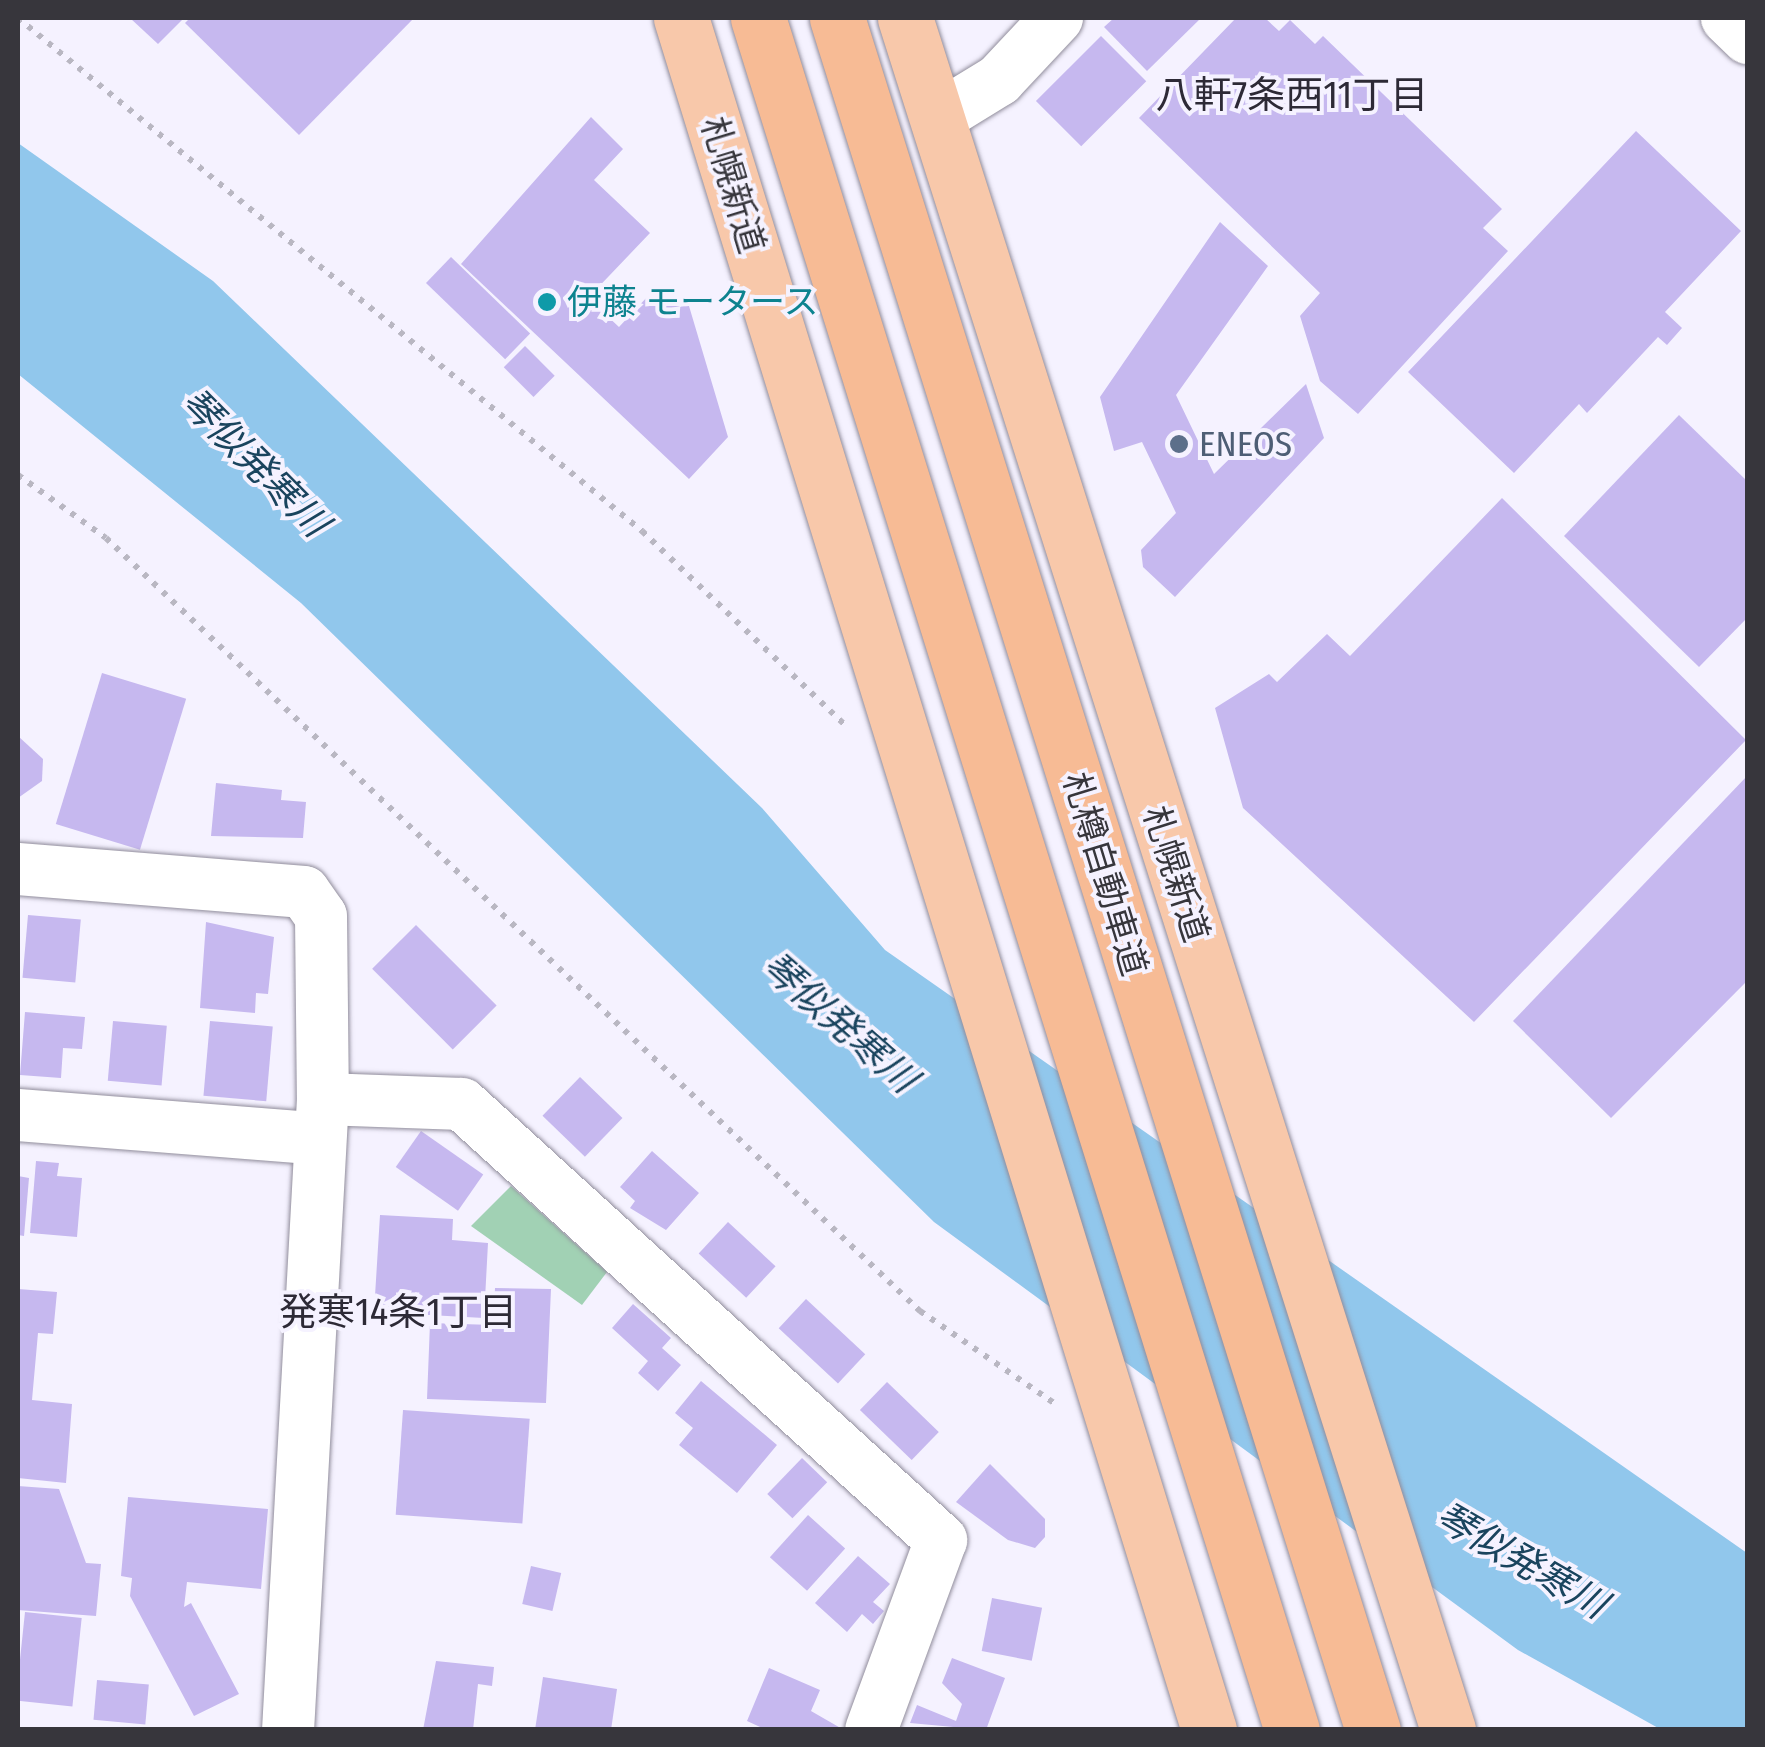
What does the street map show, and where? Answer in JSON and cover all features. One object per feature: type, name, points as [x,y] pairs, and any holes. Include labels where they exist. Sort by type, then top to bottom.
[{"type":"highway","name":"札幌新道","points":[[681,18],[1209,1730]]},
{"type":"highway","points":[[758,18],[1292,1730]]},
{"type":"highway","name":"札樽自動車道","points":[[837,18],[1372,1730]]},
{"type":"highway","name":"札幌新道","points":[[905,18],[1448,1730]]},
{"type":"street","points":[[937,118],[999,80],[1056,18]]},
{"type":"street","points":[[1727,18],[1748,38]]},
{"type":"street","points":[[18,869],[304,892],[321,916],[322,1119],[288,1730]]},
{"type":"street","points":[[18,1114],[322,1119],[462,1104],[941,1540],[871,1730]]},
{"type":"path","points":[[18,18],[642,531],[857,736]]},
{"type":"path","points":[[18,475],[106,538],[920,1312],[1058,1406]]},
{"type":"green space","points":[[511,1186],[607,1272],[582,1305],[471,1226]]},
{"type":"water","name":"琴似発寒川","points":[[18,143],[213,281],[762,808],[885,950],[1747,1553],[1747,1729],[1660,1729],[1518,1650],[934,1222],[301,603],[18,374]]},
{"type":"building","points":[[130,18],[184,18],[158,44]]},
{"type":"building","points":[[190,18],[414,18],[299,135],[185,23]]},
{"type":"building","points":[[1114,18],[1201,18],[1147,71],[1104,27]]},
{"type":"building","points":[[1236,18],[1265,18],[1279,31],[1290,20],[1315,44],[1323,36],[1502,209],[1483,228],[1508,251],[1358,414],[1320,381],[1300,316],[1320,293],[1139,118]]},
{"type":"building","points":[[1101,36],[1146,81],[1081,146],[1036,101]]},
{"type":"building","name":"伊藤 モータース","points":[[591,117],[623,149],[594,180],[650,233],[588,298],[619,327],[648,296],[689,306],[728,437],[689,479],[461,264]]},
{"type":"building","points":[[1636,131],[1741,231],[1665,312],[1682,328],[1667,345],[1658,337],[1587,413],[1579,404],[1514,473],[1408,372]]},
{"type":"building","points":[[1220,222],[1268,266],[1176,395],[1214,474],[1306,384],[1324,438],[1175,597],[1143,567],[1141,550],[1176,513],[1142,442],[1114,451],[1100,397]]},
{"type":"building","points":[[451,257],[530,333],[505,359],[426,283]]},
{"type":"building","points":[[525,346],[555,376],[533,397],[504,367]]},
{"type":"building","points":[[1679,415],[1748,482],[1748,617],[1699,667],[1564,536]]},
{"type":"building","points":[[1502,498],[1746,740],[1474,1022],[1243,808],[1215,708],[1269,674],[1277,682],[1327,634],[1350,656]]},
{"type":"building","points":[[102,673],[186,699],[140,850],[56,824]]},
{"type":"building","points":[[18,736],[43,759],[42,781],[18,798]]},
{"type":"building","points":[[1748,775],[1748,980],[1611,1118],[1513,1021]]},
{"type":"building","points":[[216,783],[282,790],[281,800],[306,802],[303,838],[211,836]]},
{"type":"building","points":[[28,915],[81,920],[75,982],[23,978]]},
{"type":"building","points":[[206,922],[274,937],[268,994],[256,993],[255,1013],[200,1008]]},
{"type":"building","points":[[416,925],[497,1006],[453,1049],[372,969]]},
{"type":"building","points":[[25,1012],[85,1017],[82,1049],[63,1048],[61,1078],[20,1075]]},
{"type":"building","points":[[113,1021],[167,1026],[162,1085],[108,1081]]},
{"type":"building","points":[[210,1021],[273,1026],[266,1101],[203,1096]]},
{"type":"building","points":[[580,1077],[622,1118],[585,1157],[542,1116]]},
{"type":"building","points":[[421,1131],[483,1175],[458,1211],[396,1167]]},
{"type":"building","points":[[652,1151],[699,1193],[666,1230],[630,1208],[635,1201],[620,1187]]},
{"type":"building","points":[[36,1161],[59,1163],[57,1176],[82,1178],[77,1237],[30,1233]]},
{"type":"building","points":[[18,1176],[29,1178],[24,1236],[18,1235]]},
{"type":"building","points":[[380,1215],[453,1219],[452,1240],[488,1243],[484,1318],[374,1312]]},
{"type":"building","points":[[728,1222],[776,1266],[746,1298],[699,1253]]},
{"type":"building","points":[[495,1288],[551,1289],[546,1403],[427,1399],[430,1323],[493,1325]]},
{"type":"building","points":[[18,1289],[57,1292],[53,1334],[38,1333],[32,1400],[72,1404],[66,1483],[18,1478]]},
{"type":"building","points":[[806,1299],[865,1354],[838,1383],[779,1328]]},
{"type":"building","points":[[633,1304],[671,1338],[662,1348],[681,1365],[658,1391],[638,1373],[648,1361],[612,1328]]},
{"type":"building","points":[[701,1381],[777,1445],[737,1493],[679,1445],[693,1428],[675,1413]]},
{"type":"building","points":[[887,1382],[939,1432],[912,1460],[860,1410]]},
{"type":"building","points":[[403,1410],[530,1419],[522,1524],[396,1515]]},
{"type":"building","points":[[802,1458],[827,1482],[792,1518],[767,1494]]},
{"type":"building","points":[[990,1464],[1045,1519],[1045,1537],[1035,1548],[1008,1540],[956,1502]]},
{"type":"building","points":[[18,1486],[59,1489],[86,1563],[101,1564],[96,1616],[18,1610]]},
{"type":"building","points":[[128,1497],[268,1509],[261,1589],[187,1582],[184,1607],[191,1603],[239,1694],[194,1716],[130,1596],[132,1578],[121,1576]]},
{"type":"building","points":[[808,1515],[845,1548],[807,1591],[770,1557]]},
{"type":"building","points":[[858,1556],[890,1584],[873,1602],[884,1611],[873,1624],[862,1614],[847,1632],[815,1603]]},
{"type":"building","points":[[531,1566],[561,1573],[552,1611],[522,1604]]},
{"type":"building","points":[[992,1598],[1042,1608],[1032,1661],[982,1651]]},
{"type":"building","points":[[25,1612],[82,1618],[72,1706],[18,1701]]},
{"type":"building","points":[[952,1658],[1005,1678],[986,1730],[910,1723],[917,1705],[956,1721],[962,1704],[942,1683]]},
{"type":"building","points":[[436,1661],[494,1667],[492,1686],[478,1684],[473,1730],[423,1730]]},
{"type":"building","points":[[769,1668],[820,1690],[811,1711],[844,1730],[767,1730],[747,1721]]},
{"type":"building","points":[[543,1677],[617,1689],[611,1730],[535,1730]]},
{"type":"building","points":[[97,1680],[149,1685],[145,1724],[94,1720]]},
{"type":"place","name":"伊藤 モータース","points":[[547,302]]},
{"type":"place","name":"ENEOS","points":[[1179,444]]},
{"type":"district","name":"八軒7条西11丁目","points":[[1292,96]]},
{"type":"district","name":"発寒14条1丁目","points":[[398,1313]]}]
